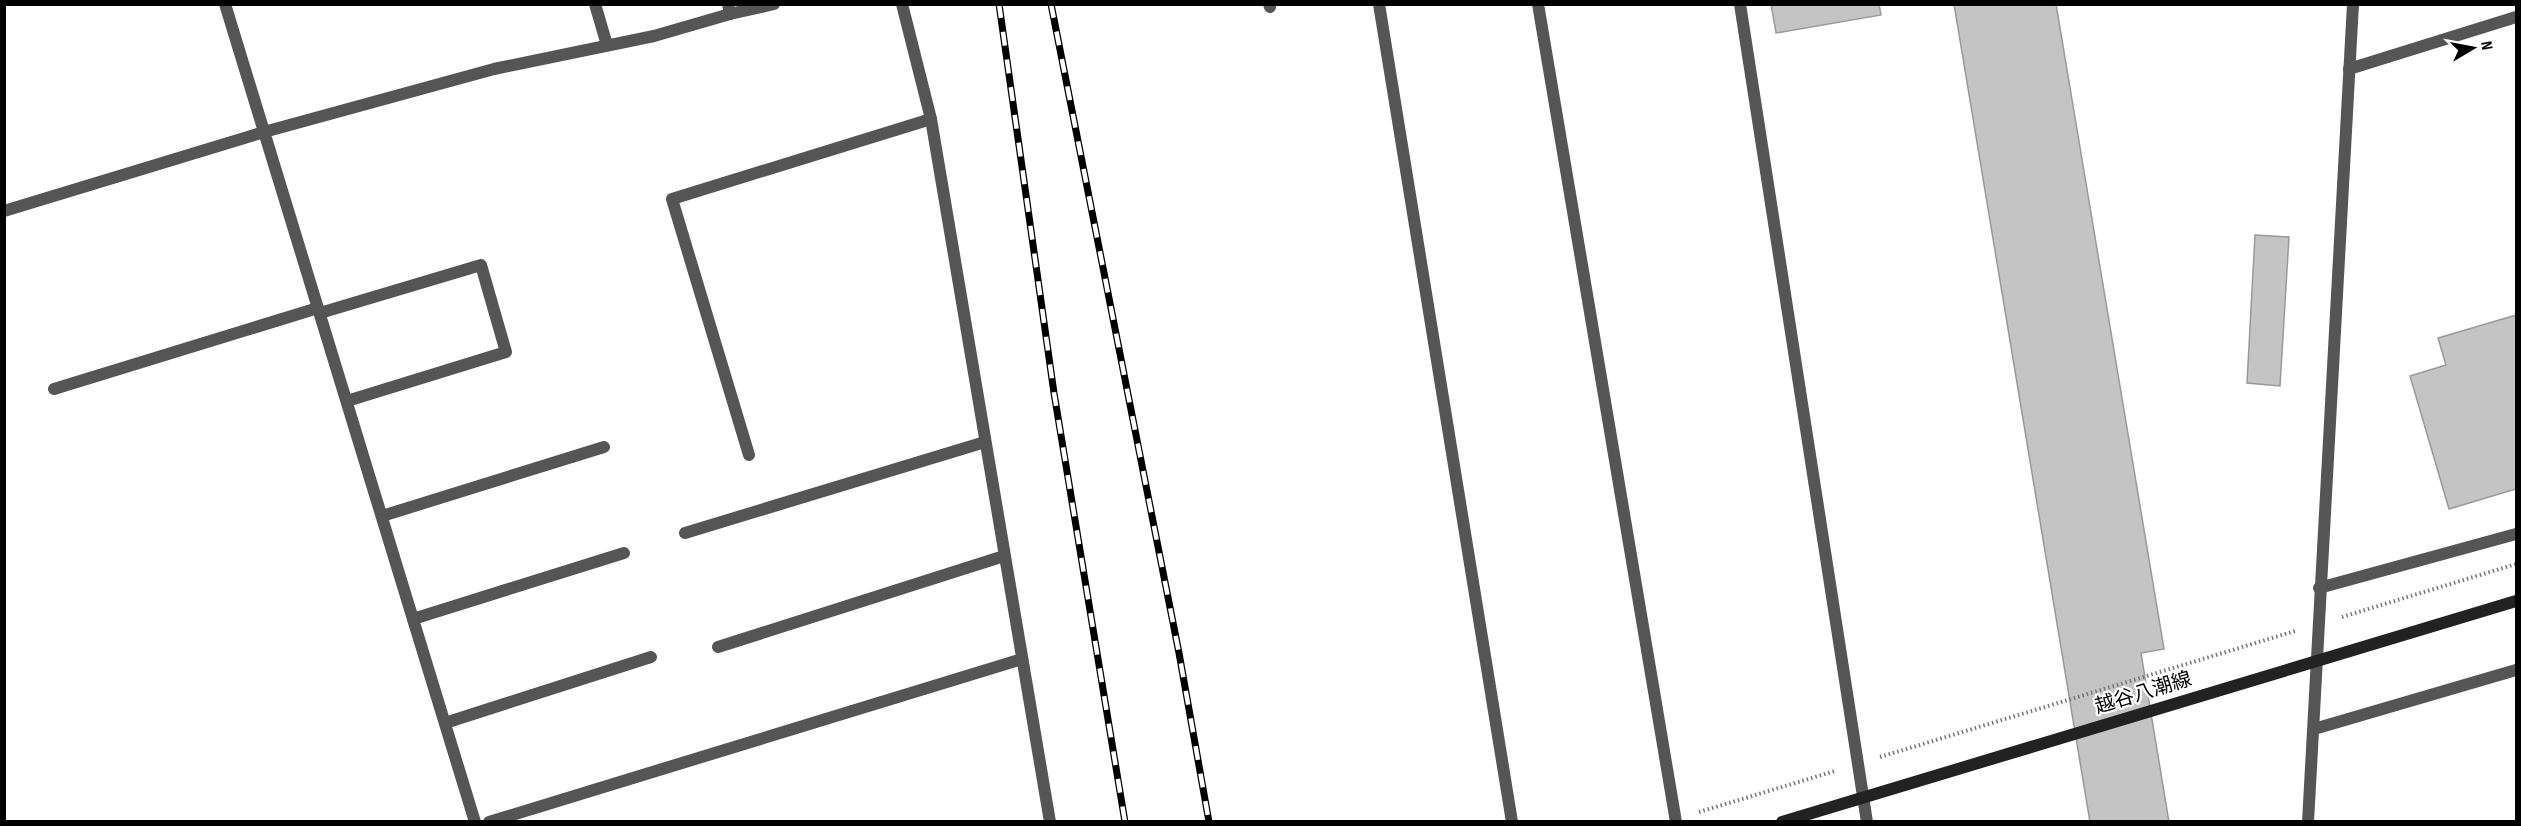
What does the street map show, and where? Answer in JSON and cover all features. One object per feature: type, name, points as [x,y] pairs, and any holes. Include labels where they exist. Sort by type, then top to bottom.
[{"type":"main road","name":"越谷八潮線","points":[[1782,822],[2517,601]]},
{"type":"street","points":[[225,4],[475,822]]},
{"type":"street","points":[[595,4],[607,45]]},
{"type":"street","points":[[4,211],[264,132],[494,69],[654,36],[729,9],[774,4]]},
{"type":"street","points":[[902,4],[931,119],[1050,822]]},
{"type":"street","points":[[1379,4],[1512,822]]},
{"type":"street","points":[[1538,4],[1676,822]]},
{"type":"street","points":[[1740,4],[1868,822]]},
{"type":"street","points":[[2308,822],[2319,588],[2353,4]]},
{"type":"street","points":[[2349,69],[2517,17]]},
{"type":"street","points":[[749,455],[672,199],[931,119]]},
{"type":"street","points":[[54,389],[481,265],[506,352],[347,401]]},
{"type":"street","points":[[685,533],[985,442]]},
{"type":"street","points":[[382,516],[604,447]]},
{"type":"street","points":[[2319,588],[2517,534]]},
{"type":"street","points":[[413,619],[624,554]]},
{"type":"street","points":[[718,647],[1004,556]]},
{"type":"street","points":[[445,723],[651,657]]},
{"type":"street","points":[[489,822],[1022,659]]},
{"type":"street","points":[[2314,729],[2517,670]]},
{"type":"path","points":[[2338,618],[2517,564]]},
{"type":"path","points":[[1872,760],[2304,629]]},
{"type":"path","points":[[1690,815],[1838,770]]},
{"type":"building","points":[[1771,4],[1879,4],[1881,15],[1776,33]]},
{"type":"building","points":[[1954,4],[2056,4],[2164,649],[2141,653],[2169,822],[2090,822]]},
{"type":"building","points":[[2255,235],[2289,237],[2280,386],[2247,383]]},
{"type":"building","points":[[2516,315],[2516,489],[2449,509],[2410,376],[2446,365],[2438,338]]},
{"type":"railway","points":[[999,4],[1054,393],[1125,822]]},
{"type":"railway","points":[[1051,4],[1179,653],[1209,822]]}]
